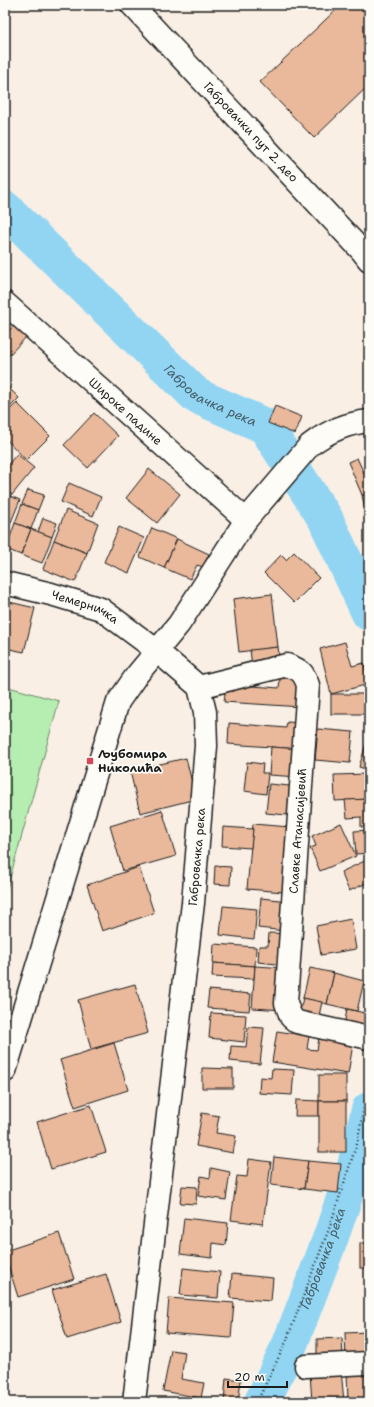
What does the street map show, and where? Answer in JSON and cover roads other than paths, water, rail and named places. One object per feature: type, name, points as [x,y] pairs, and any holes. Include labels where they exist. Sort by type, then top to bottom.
[{"type":"street","name":"Габровачки пут 2. део","points":[[132,5],[369,260]]},
{"type":"street","name":"Широке падине","points":[[5,302],[246,520]]},
{"type":"street","points":[[5,1071],[118,702],[156,650],[167,639],[183,618],[246,520],[310,445],[321,436],[335,430],[359,422],[369,421]]},
{"type":"street","name":"Чемерничка","points":[[5,583],[51,594],[101,609],[156,650]]},
{"type":"street","points":[[156,650],[199,686]]},
{"type":"street","name":"Славке Атанасијевић","points":[[199,686],[287,664],[299,670],[304,675],[308,684],[286,1003],[292,1017],[297,1022],[369,1038]]},
{"type":"street","name":"Габровачка река","points":[[134,1402],[193,903],[206,746],[205,712],[199,686]]},
{"type":"street","points":[[306,1366],[369,1363]]},
{"type":"waterway","name":"Габровачка река","points":[[5,209],[197,396],[265,426],[325,518],[369,613]]},
{"type":"waterway","name":"Габровачка река","points":[[262,1402],[290,1344],[329,1242],[354,1170],[369,1110]]},
{"type":"place","name":"Љубомира Николића","points":[[90,761]]}]
